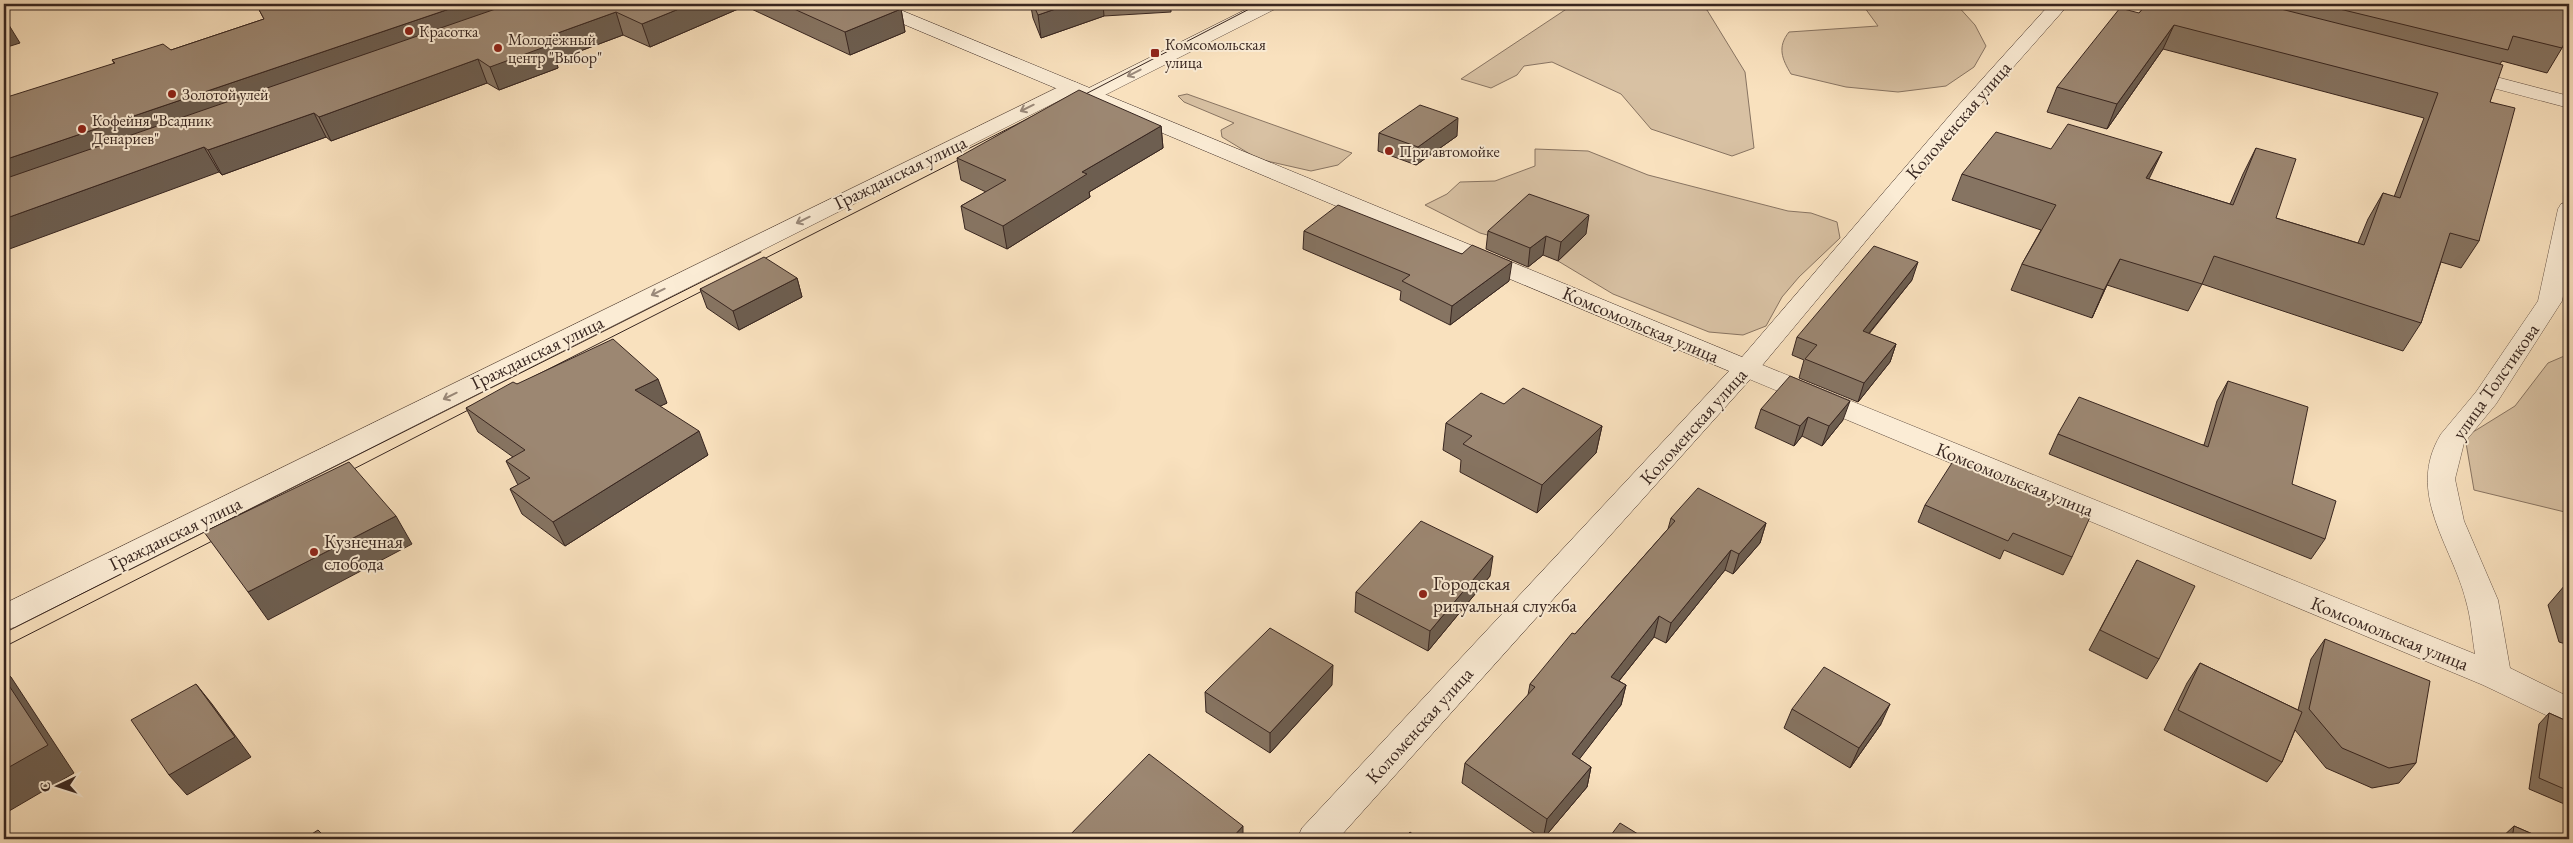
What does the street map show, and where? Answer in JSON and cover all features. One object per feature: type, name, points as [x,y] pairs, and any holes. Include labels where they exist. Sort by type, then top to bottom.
[{"type":"street","name":"Комсомольская улица","points":[[871,4],[1746,368],[2495,676]]},
{"type":"street","name":"Гражданская улица","points":[[4,618],[1080,91],[1271,4]]},
{"type":"street","name":"Коломенская улица","points":[[1314,839],[1746,368],[1964,111],[2060,4]]},
{"type":"street","points":[[2444,69],[2569,102]]},
{"type":"street","name":"улица Толстикова","points":[[2495,676],[2482,600],[2449,521],[2441,479],[2451,441],[2486,398],[2550,301],[2569,209]]},
{"type":"street","points":[[2495,676],[2569,712]]},
{"type":"shaded area","points":[[1574,4],[1696,4],[1707,10],[1745,72],[1754,148],[1732,156],[1651,129],[1621,94],[1552,62],[1524,66],[1517,75],[1491,88],[1461,79]]},
{"type":"shaded area","points":[[1862,4],[1956,4],[1975,25],[1986,46],[1974,67],[1946,86],[1898,92],[1846,87],[1791,74],[1782,53],[1785,37],[1789,32],[1878,26]]},
{"type":"shaded area","points":[[1187,94],[1352,153],[1338,165],[1311,171],[1258,159],[1222,137],[1221,130],[1234,123],[1184,102],[1178,96]]},
{"type":"shaded area","points":[[1535,149],[1588,151],[1648,175],[1788,211],[1811,213],[1837,222],[1840,238],[1799,277],[1782,297],[1766,326],[1743,335],[1709,332],[1613,294],[1558,261],[1586,233],[1498,238],[1480,233],[1425,205],[1447,194],[1460,182],[1495,181],[1535,166]]},
{"type":"shaded area","points":[[2569,354],[2569,513],[2474,490],[2465,437],[2515,406],[2548,363]]},
{"type":"building","points":[[256,4],[464,4],[4,160],[4,98],[115,63],[112,60],[163,44],[171,50],[264,19]]},
{"type":"building","points":[[510,4],[691,4],[642,24],[616,12],[541,39],[550,45],[490,67],[478,59],[319,117],[314,113],[208,150],[204,147],[4,219],[4,179]]},
{"type":"building","points":[[783,4],[888,4],[901,9],[845,32]]},
{"type":"building","points":[[1033,4],[1070,4],[1038,15]]},
{"type":"building","points":[[2147,4],[2261,4],[2503,65],[2490,102],[2515,108],[2479,241],[2450,233],[2421,323],[2214,256],[2202,284],[2120,259],[2104,290],[2022,264],[2056,205],[1962,174],[1996,132],[2051,149],[2068,124],[2162,152],[2146,178],[2233,205],[2256,148],[2296,159],[2276,218],[2364,245],[2383,193],[2400,198],[2438,93],[2174,25],[2117,104],[2057,87],[2120,8],[2139,13]]},
{"type":"building","points":[[2319,4],[2543,4],[2569,10],[2569,33],[2562,48],[2513,36],[2508,50]]},
{"type":"building","points":[[1079,90],[1161,126],[1082,172],[1087,174],[1003,226],[961,206],[1006,180],[957,158]]},
{"type":"building","points":[[1420,105],[1458,118],[1418,147],[1379,133]]},
{"type":"building","points":[[1529,194],[1589,215],[1561,242],[1546,236],[1530,248],[1488,231]]},
{"type":"building","points":[[1338,205],[1462,254],[1472,245],[1512,262],[1452,306],[1402,281],[1410,275],[1304,231]]},
{"type":"building","points":[[1874,246],[1918,262],[1863,331],[1896,344],[1864,383],[1805,359],[1817,345],[1797,337]]},
{"type":"building","points":[[764,257],[797,278],[733,311],[700,289]]},
{"type":"building","points":[[613,339],[658,379],[635,390],[699,431],[553,522],[510,489],[530,478],[506,461],[525,450],[466,408],[513,382],[517,384]]},
{"type":"building","points":[[1790,376],[1850,401],[1829,426],[1808,417],[1800,426],[1761,409]]},
{"type":"building","points":[[2228,381],[2308,407],[2292,484],[2336,501],[2325,539],[2058,434],[2079,397],[2208,447]]},
{"type":"building","points":[[1523,388],[1602,426],[1542,485],[1463,444],[1472,436],[1446,423],[1481,393],[1504,404]]},
{"type":"building","points":[[1957,455],[2038,489],[2036,493],[2091,515],[2072,557],[2013,533],[2008,541],[1925,505]]},
{"type":"building","points":[[349,462],[396,516],[248,592],[204,532]]},
{"type":"building","points":[[1698,488],[1766,523],[1739,554],[1731,550],[1671,623],[1659,616],[1611,677],[1626,685],[1572,754],[1591,767],[1547,819],[1465,763],[1535,687],[1530,684],[1572,633],[1575,634],[1675,521],[1671,518]]},
{"type":"building","name":"Городская ритуальная служба","points":[[1421,521],[1493,556],[1430,631],[1356,592]]},
{"type":"building","points":[[2137,560],[2195,586],[2159,659],[2100,630]]},
{"type":"building","points":[[2565,585],[2569,586],[2569,598]]},
{"type":"building","points":[[1270,628],[1333,665],[1270,733],[1205,692]]},
{"type":"building","points":[[2325,639],[2430,681],[2416,763],[2389,768],[2342,748],[2309,709]]},
{"type":"building","points":[[2200,663],[2302,712],[2282,762],[2178,710]]},
{"type":"building","points":[[1824,667],[1890,704],[1859,748],[1792,709]]},
{"type":"building","points":[[4,678],[48,745],[4,770]]},
{"type":"building","points":[[196,684],[235,737],[169,775],[131,720]]},
{"type":"building","points":[[2549,713],[2569,722],[2569,791],[2539,778]]},
{"type":"building","points":[[1149,754],[1243,826],[1231,839],[1066,839]]},
{"type":"building","points":[[1620,823],[1646,839],[1608,839]]},
{"type":"building","points":[[2514,826],[2544,839],[2512,839]]},
{"type":"building","points":[[318,830],[327,839],[304,839]]},
{"type":"building","points":[[1410,832],[1419,839],[1403,839]]},
{"type":"tram line","points":[[1074,100],[1259,4]]},
{"type":"tram line","points":[[960,153],[1043,111]]},
{"type":"tram line","points":[[754,264],[970,154]]},
{"type":"tram line","points":[[4,633],[761,252]]},
{"type":"tram line","points":[[531,378],[714,285]]},
{"type":"tram line","points":[[342,475],[480,404]]},
{"type":"tram line","points":[[4,647],[224,535]]},
{"type":"place","name":"Красотка","points":[[409,31]]},
{"type":"place","name":"Молодёжный центр \"Выбор\"","points":[[498,48]]},
{"type":"place","name":"Комсомольская улица","points":[[1155,53]]},
{"type":"place","name":"Золотой улей","points":[[172,94]]},
{"type":"place","name":"Кофейня \"Всадник Денариев\"","points":[[82,129]]},
{"type":"place","name":"При автомойке","points":[[1389,151]]},
{"type":"place","name":"Кузнечная слобода","points":[[314,552]]},
{"type":"place","name":"Городская ритуальная служба","points":[[1423,594]]}]
